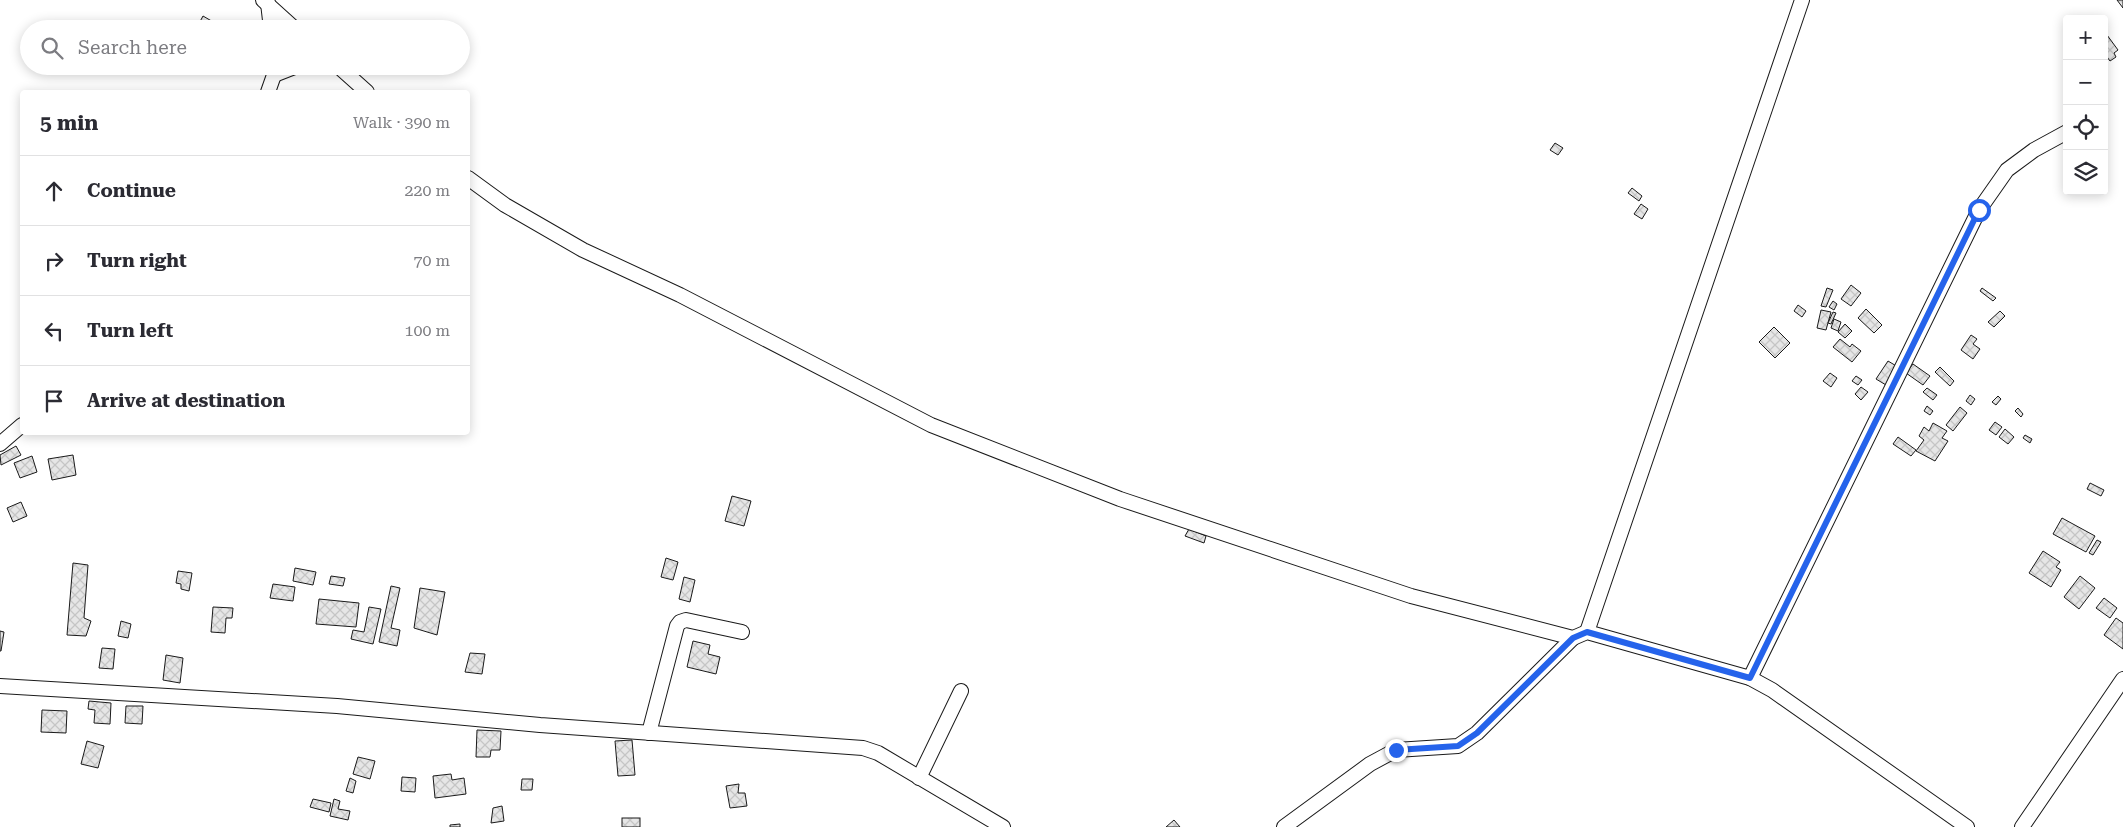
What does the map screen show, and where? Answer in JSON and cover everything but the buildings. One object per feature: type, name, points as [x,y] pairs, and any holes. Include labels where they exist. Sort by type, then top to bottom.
[{"type":"street","points":[[1587,632],[1802,0]]},
{"type":"street","points":[[266,2],[269,20]]},
{"type":"street","points":[[266,2],[285,20]]},
{"type":"street","points":[[268,90],[272,75]]},
{"type":"street","points":[[348,75],[365,90]]},
{"type":"street","points":[[1750,678],[1979,210],[2007,170],[2034,150],[2063,134]]},
{"type":"street","points":[[470,179],[505,205],[583,250],[680,296],[930,425],[1120,498],[1411,596],[1573,638]]},
{"type":"street","points":[[0,444],[20,427]]},
{"type":"street","points":[[649,733],[677,626],[680,622],[686,620],[742,632]]},
{"type":"street","points":[[1284,827],[1370,764],[1396,750],[1458,746],[1477,733],[1573,638],[1587,632],[1750,678],[1772,690],[1967,827]]},
{"type":"street","points":[[2022,827],[2123,679]]},
{"type":"street","points":[[0,686],[337,706],[540,725],[863,748],[878,753],[1003,827]]},
{"type":"street","points":[[919,778],[961,691]]},
{"type":"route","points":[[1396,750],[1458,746],[1477,733],[1573,638],[1587,632],[1750,678],[1979,210]]}]
